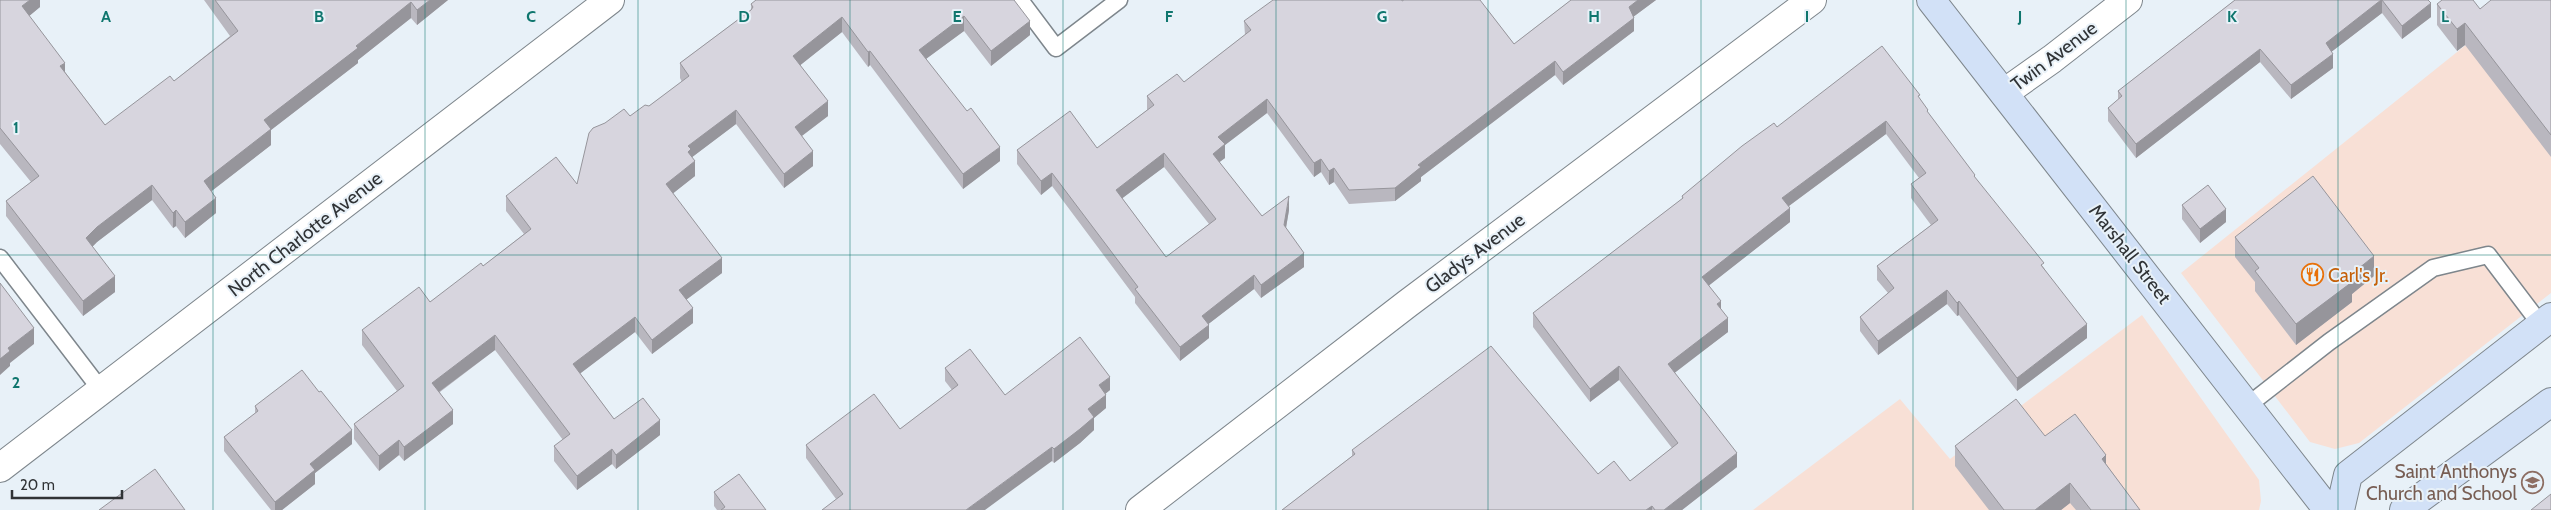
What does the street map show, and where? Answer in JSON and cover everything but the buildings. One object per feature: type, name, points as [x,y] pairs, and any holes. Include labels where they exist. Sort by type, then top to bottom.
[{"type":"street","name":"North Charlotte Avenue","points":[[0,468],[610,0]]},
{"type":"street","name":"Gladys Avenue","points":[[1140,510],[1407,304],[1812,0]]},
{"type":"street","name":"Marshall Street","points":[[1931,0],[2328,510]]},
{"type":"street","name":"Twin Avenue","points":[[2004,93],[2052,59],[2128,0]]},
{"type":"street","points":[[2340,510],[2348,475],[2546,321]]},
{"type":"street","points":[[2404,510],[2551,402]]},
{"type":"lane","points":[[1020,0],[1056,48],[1119,0]]},
{"type":"lane","points":[[2247,406],[2330,342],[2433,268],[2488,255],[2546,321]]},
{"type":"lane","points":[[0,258],[101,390]]},
{"type":"shaded area","points":[[2522,0],[2551,0],[2551,293],[2359,443],[2335,449],[2310,442],[2181,273]]},
{"type":"shaded area","points":[[2142,315],[2259,480],[2261,501],[2259,510],[1753,510],[1900,399],[1950,459]]},
{"type":"place","name":"Carl's Jr.","points":[[2312,275]]},
{"type":"place","name":"Saint Anthonys Church and School","points":[[2533,482]]}]
